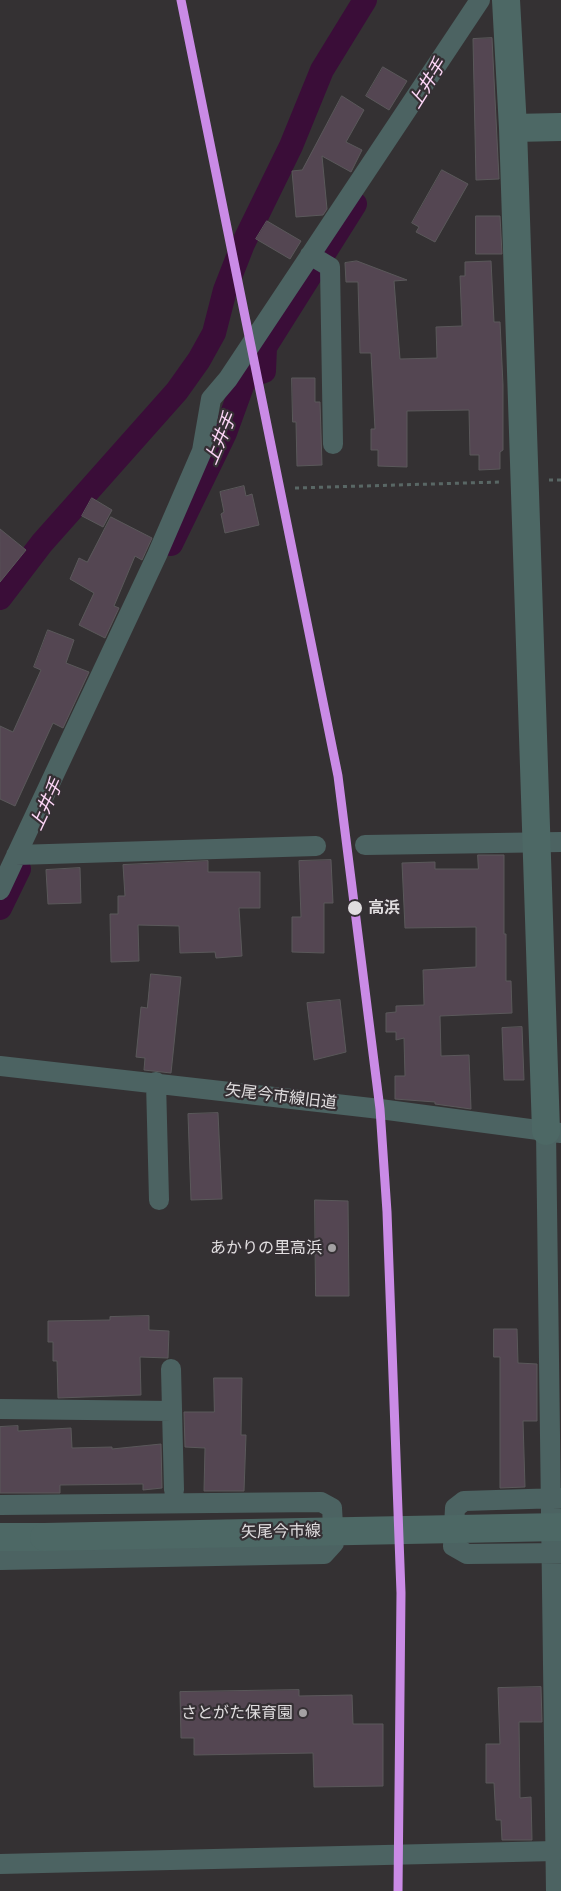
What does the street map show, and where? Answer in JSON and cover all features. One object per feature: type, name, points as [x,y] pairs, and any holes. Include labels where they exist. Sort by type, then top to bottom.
[{"type":"street","points":[[0,890],[202,451],[211,399],[228,379],[480,0]]},
{"type":"street","points":[[506,0],[513,128],[524,481],[549,842],[554,1132],[556,1891]]},
{"type":"street","points":[[513,128],[561,127]]},
{"type":"street","points":[[310,255],[330,268],[332,444]]},
{"type":"street","points":[[365,845],[549,842]]},
{"type":"street","points":[[16,855],[316,846]]},
{"type":"street","name":"矢尾今市線旧道","points":[[0,1066],[156,1082],[554,1132]]},
{"type":"street","points":[[156,1082],[159,1200]]},
{"type":"street","points":[[171,1369],[174,1490]]},
{"type":"street","points":[[0,1409],[172,1411]]},
{"type":"street","points":[[555,1498],[464,1501],[455,1508],[453,1546],[467,1554],[556,1553]]},
{"type":"street","points":[[0,1505],[321,1502],[332,1508],[334,1543],[324,1554],[0,1560]]},
{"type":"street","name":"矢尾今市線","points":[[0,1538],[561,1527]]},
{"type":"street","points":[[0,1864],[555,1851]]},
{"type":"path","points":[[295,488],[524,481]]},
{"type":"building","points":[[492,38],[499,179],[476,180],[473,39]]},
{"type":"building","points":[[383,67],[407,81],[389,110],[366,96]]},
{"type":"building","points":[[342,96],[364,110],[346,142],[362,150],[351,172],[322,156],[327,209],[323,215],[296,217],[292,171],[302,170]]},
{"type":"building","points":[[442,170],[468,184],[435,242],[416,232],[419,227],[412,223]]},
{"type":"building","points":[[476,216],[500,216],[502,254],[476,254]]},
{"type":"building","points":[[267,221],[301,241],[290,259],[256,239]]},
{"type":"building","points":[[357,261],[407,280],[394,281],[400,359],[437,358],[436,327],[462,326],[460,276],[465,276],[465,262],[491,261],[494,322],[500,322],[503,385],[503,450],[500,452],[500,469],[479,470],[479,455],[470,455],[469,410],[407,411],[407,467],[378,466],[378,450],[371,450],[371,429],[375,429],[371,353],[360,353],[358,282],[346,282],[345,263]]},
{"type":"building","points":[[292,378],[315,378],[315,402],[320,402],[322,465],[297,466]]},
{"type":"building","points":[[244,486],[246,496],[252,494],[259,525],[225,533],[221,514],[224,512],[220,492]]},
{"type":"building","points":[[92,498],[112,510],[103,527],[82,516]]},
{"type":"building","points":[[111,517],[152,538],[142,560],[135,556],[114,606],[119,608],[105,638],[79,625],[94,593],[70,579],[79,558],[87,562]]},
{"type":"building","points":[[0,529],[26,550],[0,582]]},
{"type":"building","points":[[48,630],[74,640],[66,663],[89,672],[63,728],[53,723],[15,806],[0,799],[0,726],[13,732],[41,670],[34,667]]},
{"type":"building","points":[[478,855],[504,855],[506,981],[511,981],[512,1013],[440,1016],[441,1056],[469,1055],[471,1109],[435,1104],[435,1102],[395,1099],[395,1076],[405,1076],[404,1038],[396,1040],[396,1032],[386,1032],[386,1013],[396,1012],[396,1006],[424,1005],[423,970],[476,967],[476,927],[405,928],[402,863],[435,862],[435,869],[478,869]]},
{"type":"building","points":[[331,860],[333,903],[324,903],[324,953],[292,952],[292,917],[301,917],[299,861]]},
{"type":"building","points":[[208,861],[208,872],[260,872],[260,908],[239,908],[242,956],[216,958],[215,952],[180,953],[179,926],[138,925],[139,961],[111,962],[110,914],[118,914],[118,896],[125,896],[123,865]]},
{"type":"building","points":[[80,868],[81,903],[48,904],[46,870]]},
{"type":"building","points":[[151,974],[181,977],[171,1073],[144,1070],[145,1058],[136,1057],[141,1007],[147,1008]]},
{"type":"building","points":[[340,1000],[346,1052],[314,1060],[307,1003]]},
{"type":"building","points":[[522,1027],[524,1080],[504,1080],[502,1028]]},
{"type":"building","points":[[218,1113],[222,1199],[191,1200],[188,1114]]},
{"type":"building","name":"あかりの里高浜","points":[[315,1200],[348,1201],[349,1296],[316,1296]]},
{"type":"building","points":[[149,1316],[149,1330],[169,1331],[168,1358],[140,1357],[141,1395],[58,1398],[57,1361],[53,1361],[53,1342],[48,1342],[48,1321],[110,1320],[110,1317]]},
{"type":"building","points":[[494,1329],[517,1329],[518,1363],[537,1364],[537,1421],[523,1421],[525,1487],[500,1488],[500,1357],[494,1357]]},
{"type":"building","points":[[214,1378],[242,1378],[241,1435],[246,1435],[244,1491],[204,1491],[205,1448],[185,1447],[184,1412],[214,1412]]},
{"type":"building","points":[[18,1426],[18,1431],[71,1428],[72,1448],[112,1447],[112,1449],[161,1444],[162,1488],[143,1490],[143,1484],[60,1485],[60,1493],[0,1493],[0,1427]]},
{"type":"building","points":[[541,1687],[542,1722],[519,1722],[520,1798],[531,1797],[532,1840],[502,1840],[501,1820],[496,1820],[494,1783],[486,1783],[486,1744],[500,1744],[498,1688]]},
{"type":"building","points":[[299,1690],[299,1696],[352,1695],[353,1724],[383,1724],[383,1786],[314,1787],[313,1753],[194,1755],[194,1738],[181,1738],[180,1692]]},
{"type":"waterway","points":[[0,598],[42,543],[177,391],[199,360],[214,333],[225,290],[243,244],[291,146],[322,70],[365,0]]},
{"type":"waterway","name":"上井手","points":[[171,544],[225,433],[245,378],[264,371],[265,347],[355,204]]},
{"type":"waterway","name":"上井手","points":[[0,908],[19,869]]},
{"type":"transit line","points":[[181,0],[338,776],[380,1109],[387,1212],[401,1593],[398,1891]]},
{"type":"place","name":"高浜","points":[[355,908]]},
{"type":"place","name":"あかりの里高浜","points":[[332,1248]]},
{"type":"place","name":"さとがた保育園","points":[[303,1713]]}]
